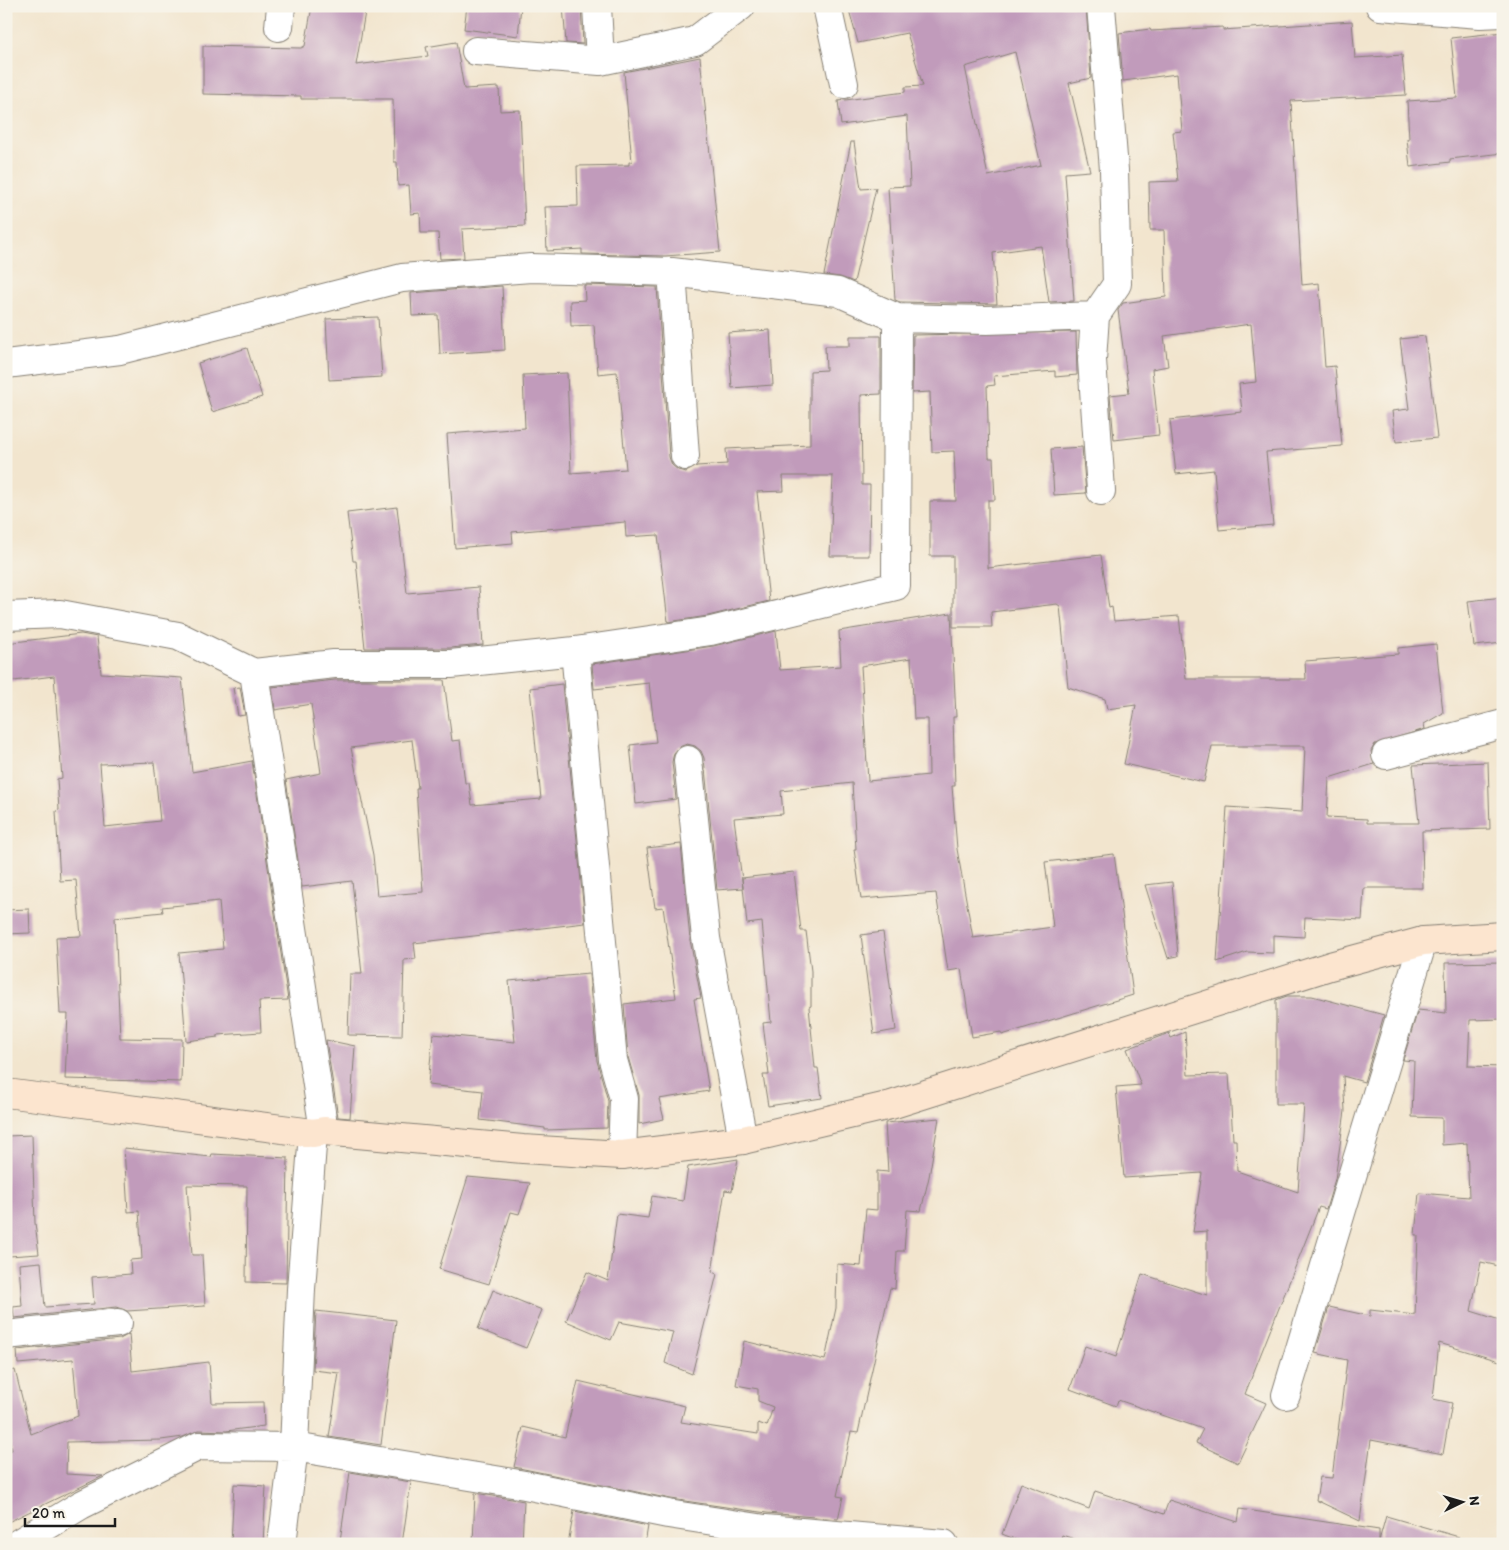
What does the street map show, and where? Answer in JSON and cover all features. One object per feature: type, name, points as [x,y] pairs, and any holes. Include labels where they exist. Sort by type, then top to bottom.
[{"type":"main road","points":[[6,1093],[318,1132],[622,1155],[743,1140],[891,1105],[1330,966],[1423,941],[1503,936]]},
{"type":"street","points":[[597,6],[600,61]]},
{"type":"street","points":[[476,51],[600,61],[696,41],[741,6]]},
{"type":"street","points":[[827,6],[844,84]]},
{"type":"street","points":[[1100,491],[1092,360],[1095,316],[1117,284],[1114,170],[1101,6]]},
{"type":"street","points":[[1380,6],[1480,14],[1503,13]]},
{"type":"street","points":[[6,364],[120,350],[402,278],[531,268],[672,272],[838,292],[897,318],[987,320],[1095,316]]},
{"type":"street","points":[[672,272],[685,456]]},
{"type":"street","points":[[6,616],[60,614],[178,636],[254,673],[334,664],[451,664],[575,651],[711,631],[896,586],[897,318]]},
{"type":"street","points":[[575,651],[613,1060],[624,1099],[622,1155]]},
{"type":"street","points":[[254,673],[318,1132],[301,1290],[294,1447],[282,1544]]},
{"type":"street","points":[[1386,755],[1502,722]]},
{"type":"street","points":[[688,760],[706,938],[743,1140]]},
{"type":"street","points":[[1286,1395],[1423,941]]},
{"type":"street","points":[[6,1335],[118,1323]]},
{"type":"street","points":[[17,1544],[81,1505],[199,1446],[294,1447],[525,1485],[668,1514],[765,1530],[944,1544]]},
{"type":"building","points":[[312,6],[366,6],[356,65],[428,56],[426,47],[456,42],[464,89],[499,87],[500,111],[520,110],[525,226],[462,229],[464,258],[440,259],[438,233],[421,233],[420,213],[411,214],[409,185],[398,186],[397,162],[394,162],[393,99],[301,99],[301,96],[203,94],[203,46],[301,48],[305,46]]},
{"type":"building","points":[[467,6],[521,6],[518,36],[464,29]]},
{"type":"building","points":[[563,6],[581,6],[583,44],[566,43]]},
{"type":"building","points":[[848,6],[1086,6],[1091,78],[1069,83],[1090,171],[1065,173],[1074,301],[1049,302],[1041,246],[993,253],[997,304],[900,302],[895,300],[888,187],[910,186],[907,116],[841,125],[838,101],[905,92],[905,87],[923,86],[907,33],[858,43]],"holes":[[[1015,52],[1041,165],[988,176],[965,67]]]},
{"type":"building","points":[[1352,21],[1355,58],[1402,55],[1406,95],[1291,101],[1302,285],[1319,283],[1325,367],[1335,366],[1342,446],[1266,452],[1273,525],[1219,530],[1214,470],[1176,474],[1170,420],[1242,412],[1239,384],[1256,382],[1251,324],[1164,336],[1168,366],[1152,369],[1159,435],[1114,440],[1110,395],[1129,393],[1118,310],[1123,303],[1166,297],[1164,230],[1150,230],[1149,182],[1178,181],[1173,132],[1182,131],[1177,74],[1123,81],[1119,33],[1150,29],[1151,31],[1223,27],[1223,30]]},
{"type":"building","points":[[1503,32],[1503,153],[1450,159],[1450,162],[1410,167],[1407,139],[1409,139],[1407,101],[1457,98],[1451,38]]},
{"type":"building","points":[[700,57],[720,252],[665,256],[582,254],[582,249],[547,251],[545,207],[578,206],[577,166],[629,165],[629,162],[632,162],[624,72]]},
{"type":"building","points":[[851,142],[854,142],[861,189],[876,188],[854,282],[840,277],[824,275]]},
{"type":"building","points":[[584,285],[657,287],[669,457],[672,465],[678,470],[686,472],[697,466],[727,464],[726,449],[810,445],[810,371],[826,370],[825,346],[850,346],[850,336],[881,336],[881,394],[861,395],[862,485],[870,485],[869,556],[830,556],[833,476],[783,476],[784,491],[757,492],[769,601],[708,616],[668,622],[658,535],[626,537],[625,522],[512,532],[513,543],[455,548],[447,434],[525,428],[523,375],[567,373],[571,473],[626,469],[617,372],[598,374],[594,325],[571,326],[570,301],[585,300]]},
{"type":"building","points":[[502,286],[505,350],[440,354],[438,315],[412,316],[411,293]]},
{"type":"building","points":[[378,317],[382,377],[329,380],[326,319]]},
{"type":"building","points":[[770,330],[773,385],[732,388],[728,333]]},
{"type":"building","points":[[1076,332],[1077,375],[1055,377],[1055,371],[994,376],[995,385],[987,386],[989,458],[993,458],[995,500],[988,500],[988,568],[1101,555],[1109,608],[1112,607],[1114,621],[1179,616],[1186,679],[1306,679],[1305,661],[1398,654],[1398,648],[1436,644],[1443,713],[1424,724],[1425,729],[1375,744],[1371,751],[1374,764],[1329,778],[1327,817],[1367,819],[1367,823],[1419,823],[1413,765],[1488,762],[1490,829],[1422,831],[1423,888],[1364,888],[1362,920],[1305,917],[1304,937],[1273,935],[1273,953],[1247,952],[1217,962],[1227,807],[1302,812],[1305,746],[1212,746],[1204,782],[1124,764],[1136,705],[1107,709],[1105,699],[1068,687],[1060,606],[1057,604],[991,612],[992,627],[953,627],[953,556],[930,556],[930,501],[956,501],[954,451],[932,452],[930,392],[912,393],[913,335]]},
{"type":"building","points":[[1425,336],[1437,438],[1396,442],[1392,411],[1409,409],[1400,339]]},
{"type":"building","points":[[247,348],[262,397],[212,412],[198,363]]},
{"type":"building","points":[[1082,447],[1086,493],[1054,495],[1051,449]]},
{"type":"building","points":[[397,507],[407,593],[479,587],[483,645],[450,648],[365,648],[356,561],[353,561],[347,513]]},
{"type":"building","points":[[1503,597],[1503,643],[1474,646],[1468,601]]},
{"type":"building","points":[[951,613],[956,717],[953,717],[955,786],[952,786],[957,849],[973,938],[1053,927],[1045,862],[1114,854],[1133,995],[1002,1035],[1001,1032],[972,1037],[961,969],[948,971],[936,893],[861,899],[854,849],[856,849],[852,783],[781,791],[783,814],[734,818],[743,888],[717,890],[704,758],[701,751],[695,746],[687,744],[679,747],[674,753],[672,762],[676,799],[636,804],[630,745],[656,742],[649,683],[594,689],[592,664],[713,646],[776,631],[780,670],[841,666],[839,631]],"holes":[[[911,658],[914,719],[928,719],[929,775],[868,781],[861,666]]]},
{"type":"building","points":[[81,634],[97,637],[101,673],[182,678],[192,772],[252,761],[288,1000],[259,1001],[261,1032],[218,1035],[218,1037],[186,1041],[179,953],[223,949],[219,901],[162,907],[163,912],[115,917],[120,1038],[182,1039],[181,1082],[65,1079],[68,1014],[60,1014],[56,937],[81,936],[76,880],[60,881],[56,811],[59,810],[57,779],[62,778],[54,676],[6,682],[6,643]],"holes":[[[154,762],[160,821],[105,827],[100,764]]]},
{"type":"building","points":[[335,680],[444,680],[452,741],[460,740],[465,783],[469,783],[472,805],[541,799],[530,688],[562,684],[585,923],[414,943],[416,959],[404,960],[402,1036],[348,1035],[350,974],[362,974],[352,881],[302,887],[286,780],[321,773],[311,704],[275,710],[272,687]],"holes":[[[412,740],[418,788],[416,788],[423,892],[377,896],[373,855],[351,748]]]},
{"type":"building","points":[[240,687],[245,715],[238,716],[233,688]]},
{"type":"building","points":[[681,844],[690,940],[701,998],[694,999],[709,1091],[659,1099],[664,1119],[639,1124],[639,1095],[628,1057],[624,1004],[676,998],[663,907],[655,908],[647,848]]},
{"type":"building","points":[[794,872],[801,931],[806,931],[811,971],[811,1006],[809,1007],[815,1068],[818,1068],[822,1098],[768,1106],[763,1075],[769,1075],[763,1023],[771,1022],[762,922],[747,924],[742,878]]},
{"type":"building","points":[[1172,882],[1178,956],[1168,958],[1145,885]]},
{"type":"building","points":[[29,909],[30,933],[6,934],[6,910]]},
{"type":"building","points":[[883,932],[896,1030],[874,1034],[861,935]]},
{"type":"building","points":[[1503,962],[1503,1019],[1470,1020],[1468,1066],[1503,1067],[1503,1267],[1481,1262],[1471,1311],[1503,1321],[1503,1362],[1439,1343],[1433,1399],[1452,1403],[1443,1454],[1371,1440],[1360,1521],[1316,1500],[1320,1477],[1332,1478],[1347,1360],[1315,1353],[1329,1307],[1370,1316],[1370,1310],[1415,1315],[1418,1235],[1415,1235],[1419,1193],[1469,1197],[1467,1143],[1442,1145],[1442,1118],[1412,1117],[1414,1061],[1403,1060],[1418,1010],[1446,1013],[1445,963]]},
{"type":"building","points":[[589,974],[597,1061],[608,1101],[607,1128],[545,1130],[545,1128],[480,1120],[483,1091],[428,1085],[433,1034],[515,1042],[509,981]]},
{"type":"building","points":[[1287,996],[1312,996],[1384,1015],[1364,1082],[1343,1076],[1345,1111],[1335,1179],[1326,1209],[1319,1207],[1245,1394],[1266,1403],[1238,1463],[1196,1443],[1203,1429],[1118,1400],[1116,1406],[1070,1389],[1085,1346],[1116,1357],[1142,1274],[1207,1295],[1207,1231],[1193,1232],[1202,1173],[1124,1178],[1116,1087],[1141,1085],[1127,1049],[1169,1033],[1171,1038],[1185,1032],[1188,1075],[1229,1074],[1233,1140],[1236,1140],[1237,1171],[1298,1192],[1304,1104],[1276,1104],[1276,1000]]},
{"type":"building","points":[[326,1040],[355,1046],[350,1118],[338,1117]]},
{"type":"building","points":[[939,1118],[921,1211],[907,1210],[904,1251],[897,1251],[895,1289],[890,1288],[858,1433],[851,1432],[837,1496],[843,1497],[838,1519],[767,1513],[671,1499],[514,1467],[523,1427],[565,1437],[578,1381],[685,1406],[681,1422],[758,1434],[758,1423],[767,1426],[773,1407],[758,1401],[758,1389],[736,1385],[744,1341],[825,1360],[836,1308],[837,1264],[861,1266],[866,1209],[877,1210],[877,1171],[888,1172],[885,1123]]},
{"type":"building","points":[[32,1135],[35,1223],[39,1254],[9,1256],[6,1225],[6,1136]]},
{"type":"building","points":[[124,1148],[211,1157],[212,1154],[288,1158],[286,1283],[246,1282],[247,1186],[187,1185],[192,1255],[202,1255],[205,1306],[127,1311],[116,1307],[14,1318],[13,1307],[22,1306],[19,1264],[41,1262],[45,1307],[94,1304],[92,1277],[131,1274],[130,1260],[142,1259],[139,1211],[128,1212]]},
{"type":"building","points":[[738,1159],[732,1191],[725,1190],[712,1272],[717,1274],[692,1374],[665,1363],[673,1332],[619,1322],[611,1340],[566,1321],[587,1272],[608,1281],[617,1214],[648,1218],[652,1196],[683,1201],[688,1167]]},
{"type":"building","points":[[468,1177],[530,1183],[519,1214],[511,1212],[489,1284],[439,1269]]},
{"type":"building","points":[[493,1290],[542,1310],[526,1348],[478,1329]]},
{"type":"building","points":[[316,1311],[396,1320],[381,1445],[329,1437],[339,1373],[313,1370]]},
{"type":"building","points":[[129,1334],[132,1371],[209,1362],[212,1403],[263,1402],[264,1426],[226,1431],[199,1430],[183,1437],[161,1440],[67,1442],[66,1474],[103,1476],[6,1523],[6,1451],[12,1450],[6,1428],[6,1372],[15,1370],[31,1434],[78,1416],[73,1359],[18,1364],[17,1350],[120,1339]]},
{"type":"building","points":[[350,1472],[411,1482],[402,1544],[361,1544],[340,1541]]},
{"type":"building","points":[[1021,1483],[1089,1509],[1095,1491],[1164,1514],[1169,1500],[1238,1522],[1240,1509],[1379,1530],[1379,1541],[1386,1516],[1459,1537],[1458,1544],[1089,1544],[1062,1535],[1059,1544],[1027,1544],[1002,1534]]},
{"type":"building","points":[[234,1484],[266,1486],[263,1544],[231,1544]]},
{"type":"building","points":[[475,1493],[524,1501],[522,1544],[473,1544]]},
{"type":"building","points":[[574,1511],[648,1526],[645,1544],[568,1544]]},
{"type":"building","points":[[716,1537],[758,1544],[715,1544]]}]
